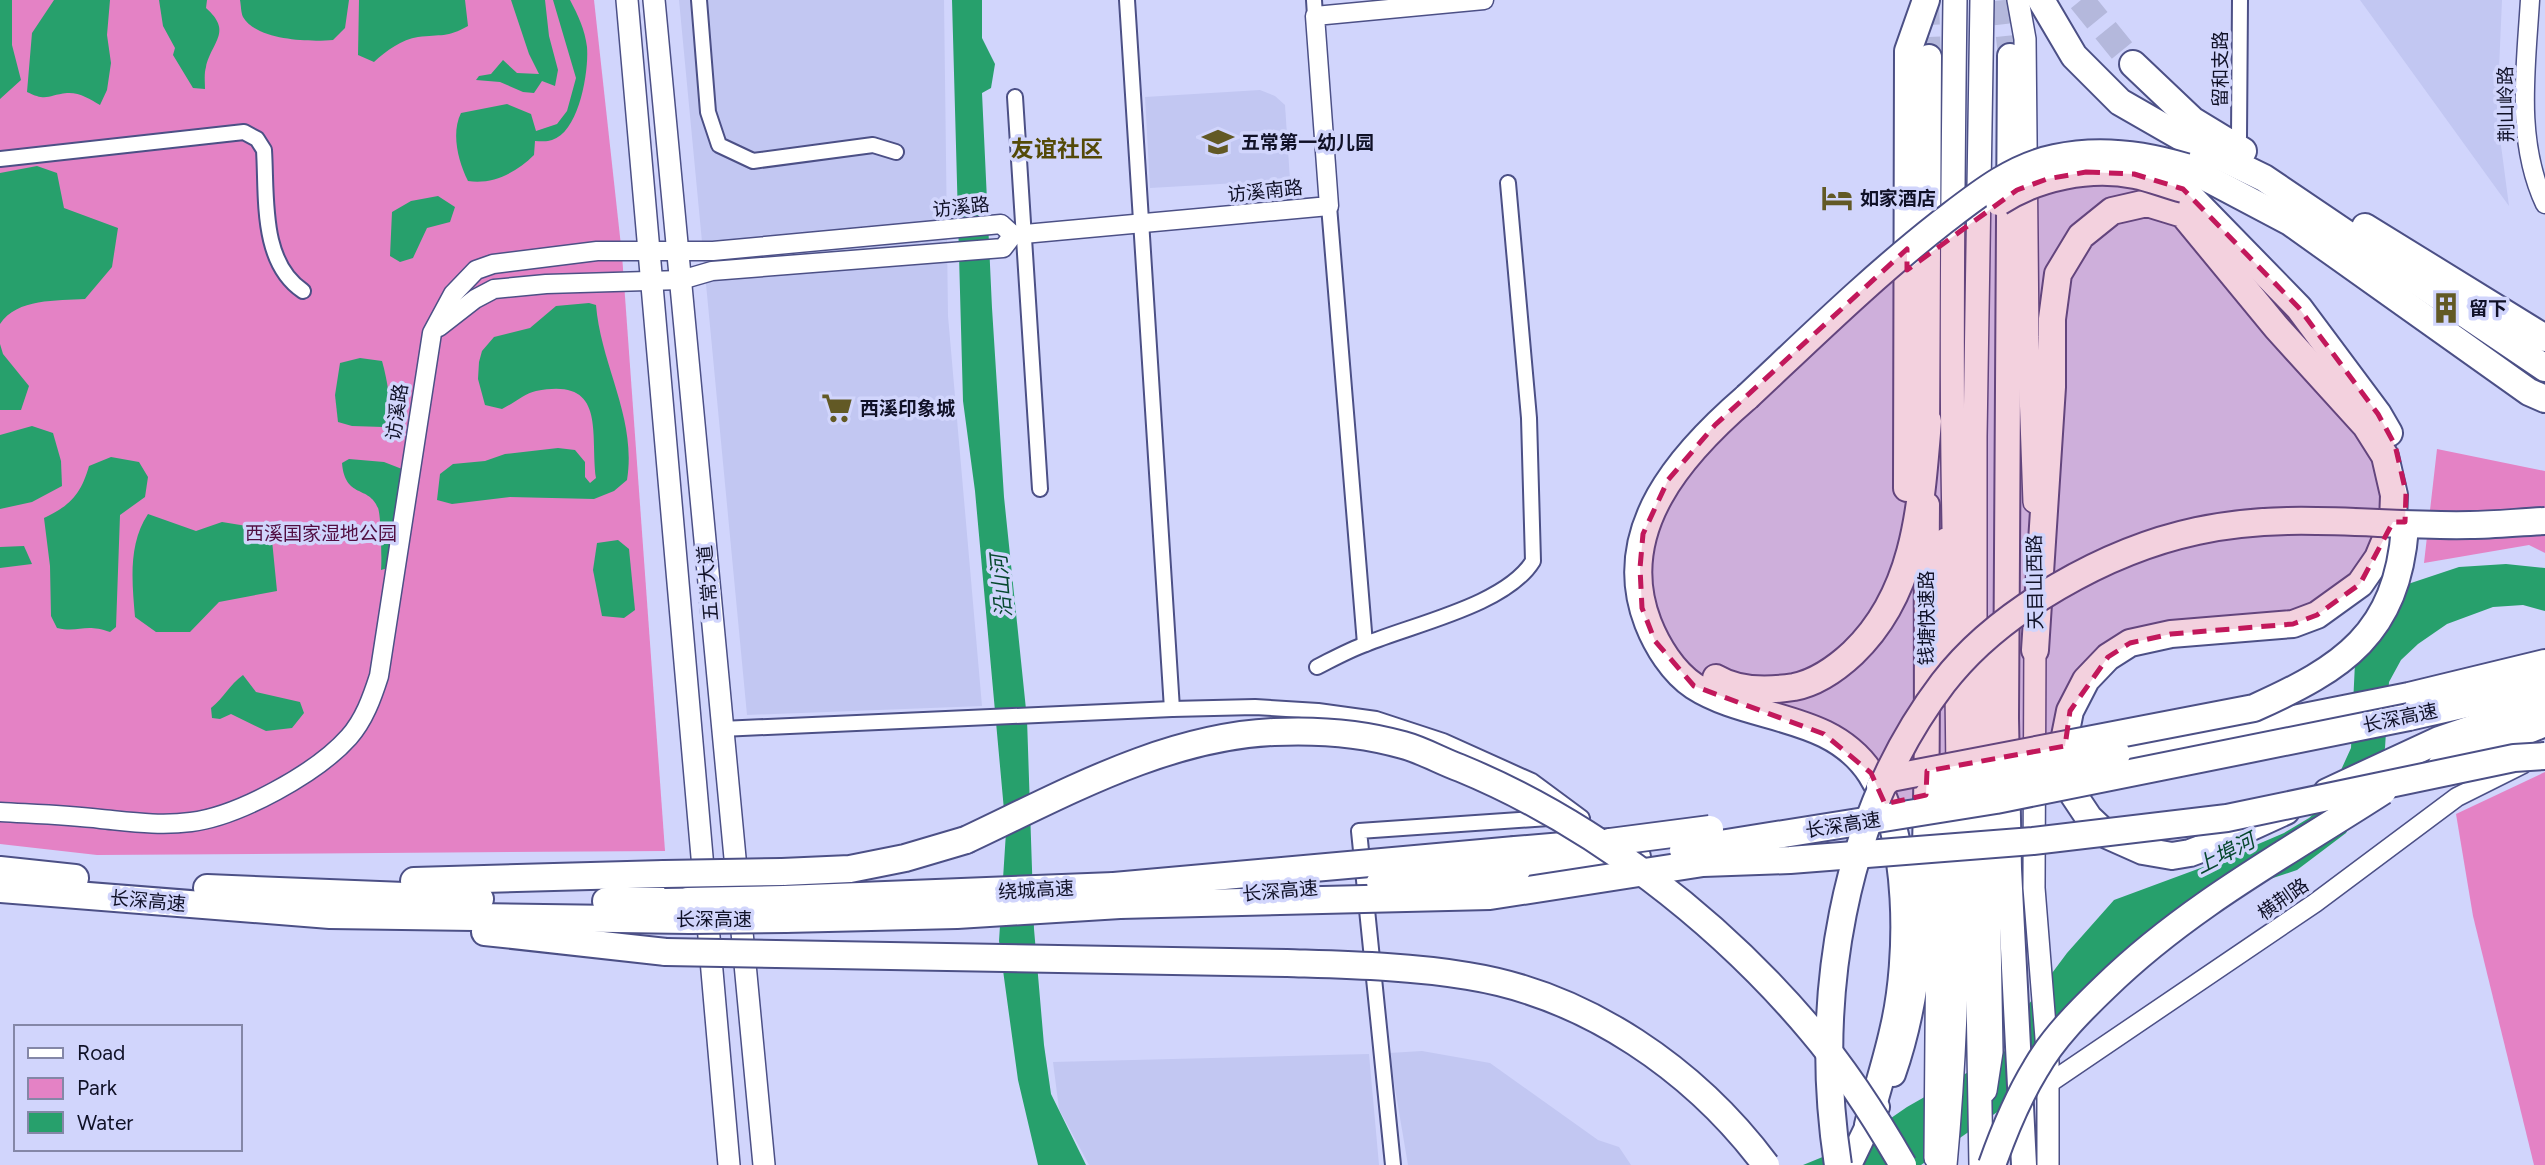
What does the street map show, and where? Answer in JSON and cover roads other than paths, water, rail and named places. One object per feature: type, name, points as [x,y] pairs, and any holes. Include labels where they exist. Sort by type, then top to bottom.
[{"type":"highway","points":[[1894,602],[1907,528],[1908,51],[1926,0]]},
{"type":"highway","points":[[2041,0],[2074,56],[2120,102],[2188,141],[2264,178],[2545,368]]},
{"type":"highway","points":[[2010,55],[2006,718],[2009,869],[2024,1165]]},
{"type":"highway","name":"钱塘快速路","points":[[1847,1161],[1890,1082],[1906,1036],[1919,967],[1927,761],[1929,57]]},
{"type":"highway","points":[[2133,64],[2192,120],[2545,338]]},
{"type":"highway","points":[[1928,421],[1911,554],[1894,602],[1870,637],[1840,665],[1804,685],[1768,691],[1726,684],[1695,665],[1673,642],[1652,587],[1653,559],[1663,520],[1691,472],[1752,402],[1890,263],[1998,181],[2027,166],[2079,154],[2114,152],[2150,156],[2184,178],[2290,222],[2518,384],[2545,399]]},
{"type":"highway","points":[[1849,811],[1891,778],[2254,708],[2330,671],[2368,636],[2394,583],[2403,555],[2406,492],[2395,445],[2378,414],[2299,308],[2184,178]]},
{"type":"highway","points":[[2035,650],[2052,387],[2052,319],[2058,274],[2081,236],[2091,227],[2112,211],[2147,203],[2183,214],[2277,328],[2366,426],[2385,456],[2394,495],[2393,522],[2378,558],[2360,584],[2317,615],[2293,624],[2171,634],[2130,643],[2108,657],[2086,680],[2070,711],[2065,750],[2071,792],[2089,818],[2107,835],[2143,851],[2172,856],[2190,853],[2439,740],[2545,704]]},
{"type":"highway","points":[[1752,402],[1687,455],[1668,480],[1652,511],[1642,545],[1642,608],[1655,641],[1672,665],[1694,686],[1738,704],[1795,720],[1842,745],[1871,773],[1887,807],[1898,849],[1905,896],[1895,1025],[1868,1125]]},
{"type":"highway","points":[[1847,1161],[1830,1073],[1831,1024],[1842,921],[1854,862],[1875,807],[1920,718],[1944,682],[1995,631],[2044,593],[2101,564],[2147,545],[2198,531],[2314,518],[2468,525],[2545,521]]},
{"type":"highway","name":"长深高速","points":[[0,889],[330,915],[784,909],[957,904],[1117,895],[1516,860],[1640,857],[1996,800],[2409,706],[2545,663]]},
{"type":"highway","name":"长深高速","points":[[1516,860],[1611,842],[1849,811],[2409,706],[2545,686]]},
{"type":"highway","points":[[1992,1165],[2010,1117],[2037,1066],[2077,1014],[2176,923],[2225,889],[2387,788],[2545,723]]},
{"type":"highway","points":[[165,887],[850,869],[905,858],[966,840],[1122,767],[1203,741],[1272,732],[1335,732],[1404,745],[1540,804],[1655,880],[1757,974],[1811,1030],[1854,1088],[1903,1165]]},
{"type":"highway","points":[[1117,895],[1490,895],[1703,863],[1790,860],[2033,841],[2227,818],[2514,758],[2545,755]]},
{"type":"highway","name":"长深高速","points":[[0,870],[165,887],[487,899],[689,910]]},
{"type":"highway","points":[[330,915],[666,952],[1287,963],[1391,967],[1469,976],[1530,991],[1603,1022],[1682,1074],[1743,1135],[1766,1165]]},
{"type":"main road","name":"五常大道","points":[[627,0],[649,281],[729,1165]]},
{"type":"main road","name":"五常大道","points":[[654,0],[764,1165]]},
{"type":"main road","points":[[1940,1159],[1958,728],[1954,383],[1950,292],[1955,0]]},
{"type":"main road","points":[[1980,1165],[1986,1057],[1975,837],[1982,0]]},
{"type":"main road","name":"天目山西路","points":[[2018,0],[2025,39],[2035,650],[2034,888],[2048,1073],[2048,1165]]},
{"type":"street","points":[[699,0],[708,112],[719,145],[753,161],[873,145],[896,152]]},
{"type":"street","points":[[1127,0],[1172,709]]},
{"type":"street","name":"访溪南路","points":[[1010,236],[1329,206],[1314,8],[1484,0]]},
{"type":"street","name":"留和支路","points":[[2239,137],[2240,0]]},
{"type":"street","name":"荆山岭路","points":[[2530,0],[2525,93],[2526,144],[2536,185],[2545,204]]},
{"type":"street","points":[[1015,97],[1010,236],[1040,489]]},
{"type":"street","points":[[0,159],[244,132],[257,139],[264,150],[275,257],[288,280],[303,290]]},
{"type":"street","points":[[1317,667],[1365,644],[1474,603],[1523,576],[1533,561],[1529,418],[1508,183]]},
{"type":"street","points":[[1329,206],[1365,644]]},
{"type":"street","name":"访溪路","points":[[0,812],[144,825],[193,822],[211,818],[276,789],[320,761],[349,737],[368,708],[379,676],[432,333],[453,294],[476,270],[493,264],[597,251],[679,252],[955,229],[1010,236]]},
{"type":"street","points":[[432,333],[475,299],[494,289],[681,280],[712,271],[958,252],[1010,236]]},
{"type":"street","points":[[721,729],[1255,707],[1376,719],[1443,741],[1532,781],[1582,818],[1513,819],[1359,831],[1393,1165]]},
{"type":"street","name":"横荆路","points":[[2048,1073],[2315,903],[2458,797],[2545,755]]},
{"type":"water","points":[[0,0],[12,0],[12,45],[21,80],[0,99]]},
{"type":"water","points":[[54,0],[110,0],[107,35],[111,63],[107,90],[100,105],[76,94],[43,97],[27,92],[32,33]]},
{"type":"water","points":[[159,0],[207,0],[206,8],[214,16],[219,30],[205,69],[205,89],[193,88],[173,55],[175,48],[163,26]]},
{"type":"water","points":[[240,0],[349,0],[345,28],[333,40],[311,41],[260,31],[243,17]]},
{"type":"water","points":[[359,0],[465,0],[468,26],[449,34],[406,40],[374,62],[358,55]]},
{"type":"water","points":[[511,0],[545,0],[549,36],[558,70],[555,86],[542,81],[534,93],[523,92],[500,82],[476,80],[479,76],[491,74],[503,60],[517,73],[539,74],[529,54]]},
{"type":"water","points":[[553,0],[570,0],[586,41],[584,85],[575,114],[561,135],[550,141],[535,141],[534,155],[520,167],[495,179],[468,181],[461,165],[456,138],[461,113],[507,104],[531,114],[536,131],[557,124],[567,111],[576,78]]},
{"type":"water","name":"沿山河","points":[[952,0],[982,0],[982,38],[995,64],[991,88],[982,93],[1004,497],[1027,719],[1034,929],[1051,1094],[1086,1165],[1038,1165],[1018,1080],[999,941],[1006,832],[975,491],[963,401]]},
{"type":"water","points":[[37,166],[57,173],[64,208],[118,228],[112,267],[85,299],[27,305],[7,316],[0,324],[0,173]]},
{"type":"water","points":[[438,196],[455,207],[450,222],[427,228],[413,258],[400,262],[390,256],[392,212],[411,201]]},
{"type":"water","points":[[589,303],[596,305],[604,349],[623,413],[629,457],[627,480],[614,491],[594,499],[510,497],[452,504],[437,500],[440,474],[453,464],[485,461],[505,454],[558,448],[575,450],[585,462],[585,477],[590,483],[596,478],[593,427],[585,400],[574,392],[559,389],[536,391],[502,409],[485,405],[478,379],[482,351],[494,337],[530,328],[556,306]]},
{"type":"water","points":[[0,344],[3,354],[29,386],[21,410],[0,410]]},
{"type":"water","points":[[360,358],[382,361],[389,404],[383,427],[352,426],[338,422],[335,395],[340,363]]},
{"type":"water","points":[[32,426],[53,433],[61,461],[62,486],[32,502],[0,509],[0,435]]},
{"type":"water","points":[[111,457],[139,462],[148,477],[145,497],[120,515],[116,627],[110,632],[94,628],[57,628],[51,616],[50,566],[44,518],[68,504],[78,492],[89,466]]},
{"type":"water","points":[[349,459],[384,462],[402,469],[388,568],[381,570],[378,508],[369,496],[348,482],[342,463]]},
{"type":"water","points":[[148,514],[196,531],[222,522],[271,530],[277,591],[219,602],[190,632],[156,632],[135,617],[133,590],[134,551]]},
{"type":"water","points":[[618,540],[629,549],[635,610],[624,618],[602,616],[593,570],[597,543]]},
{"type":"water","points":[[24,546],[32,564],[0,568],[0,547]]},
{"type":"water","points":[[2506,564],[2545,568],[2545,611],[2523,605],[2493,607],[2447,624],[2418,644],[2401,660],[2389,682],[2385,748],[2367,797],[2346,833],[2297,870],[2240,889],[2175,933],[2003,1108],[1921,1165],[1803,1165],[1852,1145],[1907,1107],[2007,1050],[2023,1012],[2067,953],[2114,900],[2214,863],[2284,833],[2309,818],[2326,803],[2351,748],[2356,641],[2390,590],[2459,567]]},
{"type":"water","points":[[243,675],[256,692],[300,702],[304,713],[292,728],[266,731],[231,714],[220,719],[212,718],[211,708]]},
{"type":"tunnel","points":[[2004,0],[2010,56]]},
{"type":"tunnel","points":[[2081,0],[2133,64]]},
{"type":"tunnel","points":[[1927,1],[1929,57]]},
{"type":"place","name":"五常第一幼儿园","points":[[1218,142]]},
{"type":"place","name":"如家酒店","points":[[1837,198]]},
{"type":"place","name":"留下","points":[[2446,308]]},
{"type":"place","name":"西溪印象城","points":[[837,408]]},
{"type":"district","name":"友谊社区","points":[[1057,149]]},
{"type":"park label","name":"西溪国家湿地公园","points":[[321,533]]},
{"type":"water label","name":"上埠河","points":[[2225,853]]}]
